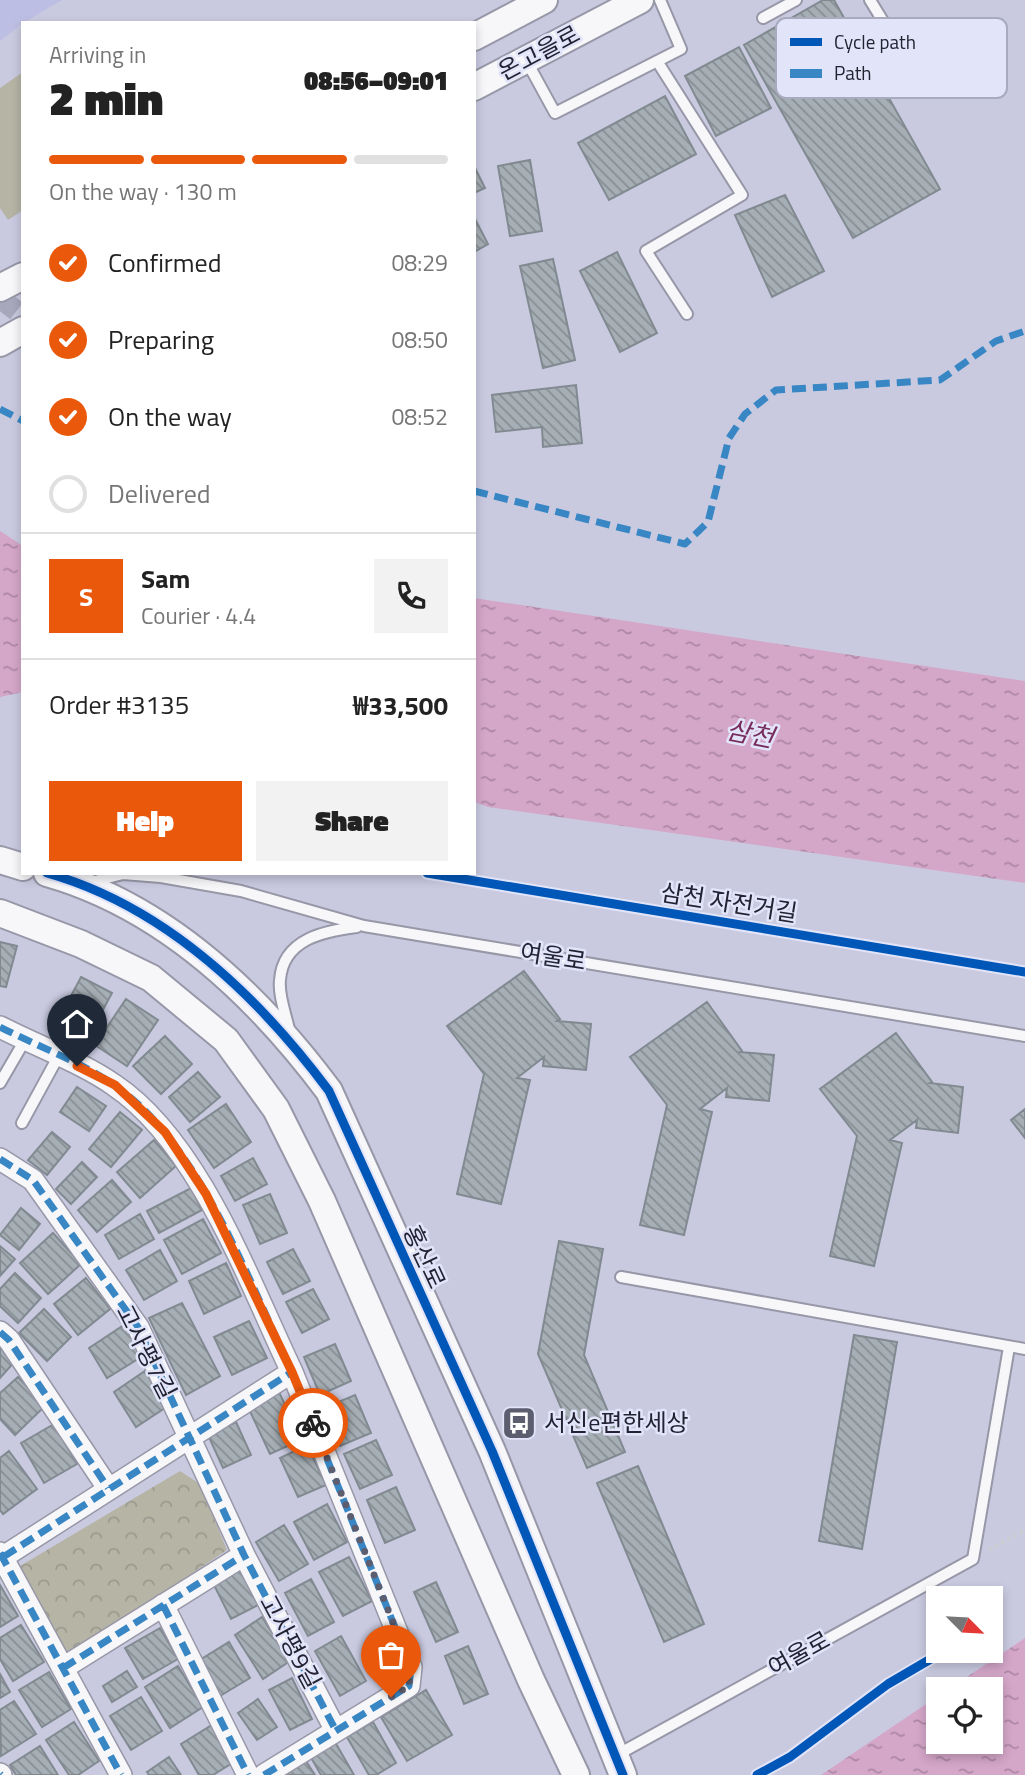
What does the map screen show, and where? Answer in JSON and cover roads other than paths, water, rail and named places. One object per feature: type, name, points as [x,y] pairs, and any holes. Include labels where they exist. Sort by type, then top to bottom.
[{"type":"street","name":"온고을로","points":[[476,36],[544,0]]},
{"type":"street","name":"온고을로","points":[[476,86],[640,0]]},
{"type":"street","points":[[0,288],[21,277]]},
{"type":"street","points":[[0,860],[21,866]]},
{"type":"street","name":"홍산로","points":[[54,875],[84,884],[205,956],[291,1041],[328,1091],[492,1451],[619,1766]]},
{"type":"street","points":[[0,913],[82,944],[151,978],[226,1040],[276,1109],[322,1201],[531,1680],[575,1774]]},
{"type":"street","points":[[0,1027],[115,1085],[165,1132],[206,1194],[292,1372],[411,1667],[409,1686],[264,1775]]},
{"type":"street","name":"고사평7길","points":[[0,1159],[33,1180],[100,1270],[138,1327],[244,1555]]},
{"type":"street","points":[[4,1336],[108,1488]]},
{"type":"street","points":[[121,1775],[1,1556],[292,1372]]},
{"type":"street","points":[[63,1668],[244,1555]]},
{"type":"street","name":"고사평9길","points":[[244,1555],[335,1730]]},
{"type":"street","points":[[163,1605],[248,1775]]},
{"type":"street","name":"여울로","points":[[575,1774],[619,1766]]},
{"type":"lane","points":[[526,60],[555,113],[681,48],[660,0]]},
{"type":"lane","points":[[762,18],[796,0]]},
{"type":"lane","points":[[870,0],[881,18]]},
{"type":"lane","points":[[657,61],[742,195],[646,251],[687,314]]},
{"type":"lane","name":"여울로","points":[[84,884],[119,875]]},
{"type":"lane","name":"여울로","points":[[136,875],[241,891],[363,926],[1025,1036]]},
{"type":"lane","points":[[291,1041],[279,981],[285,958],[302,941],[327,931],[363,926]]},
{"type":"lane","points":[[0,1083],[25,1040]]},
{"type":"lane","points":[[22,1123],[58,1057]]},
{"type":"lane","points":[[621,1277],[1025,1349]]},
{"type":"lane","name":"여울로","points":[[619,1766],[972,1559],[1009,1347]]},
{"type":"water","points":[[0,531],[21,545],[21,692],[0,697]]},
{"type":"water","name":"삼천","points":[[476,598],[1025,681],[1025,883],[488,807],[476,803]]},
{"type":"water","points":[[1025,1638],[1025,1775],[821,1775],[926,1704],[926,1754],[1003,1754],[1003,1677],[967,1677],[988,1663],[1003,1663],[1003,1653]]},
{"type":"tunnel","points":[[0,298],[21,314]]},
{"type":"place","name":"서신e편한세상","points":[[519,1423]]}]
